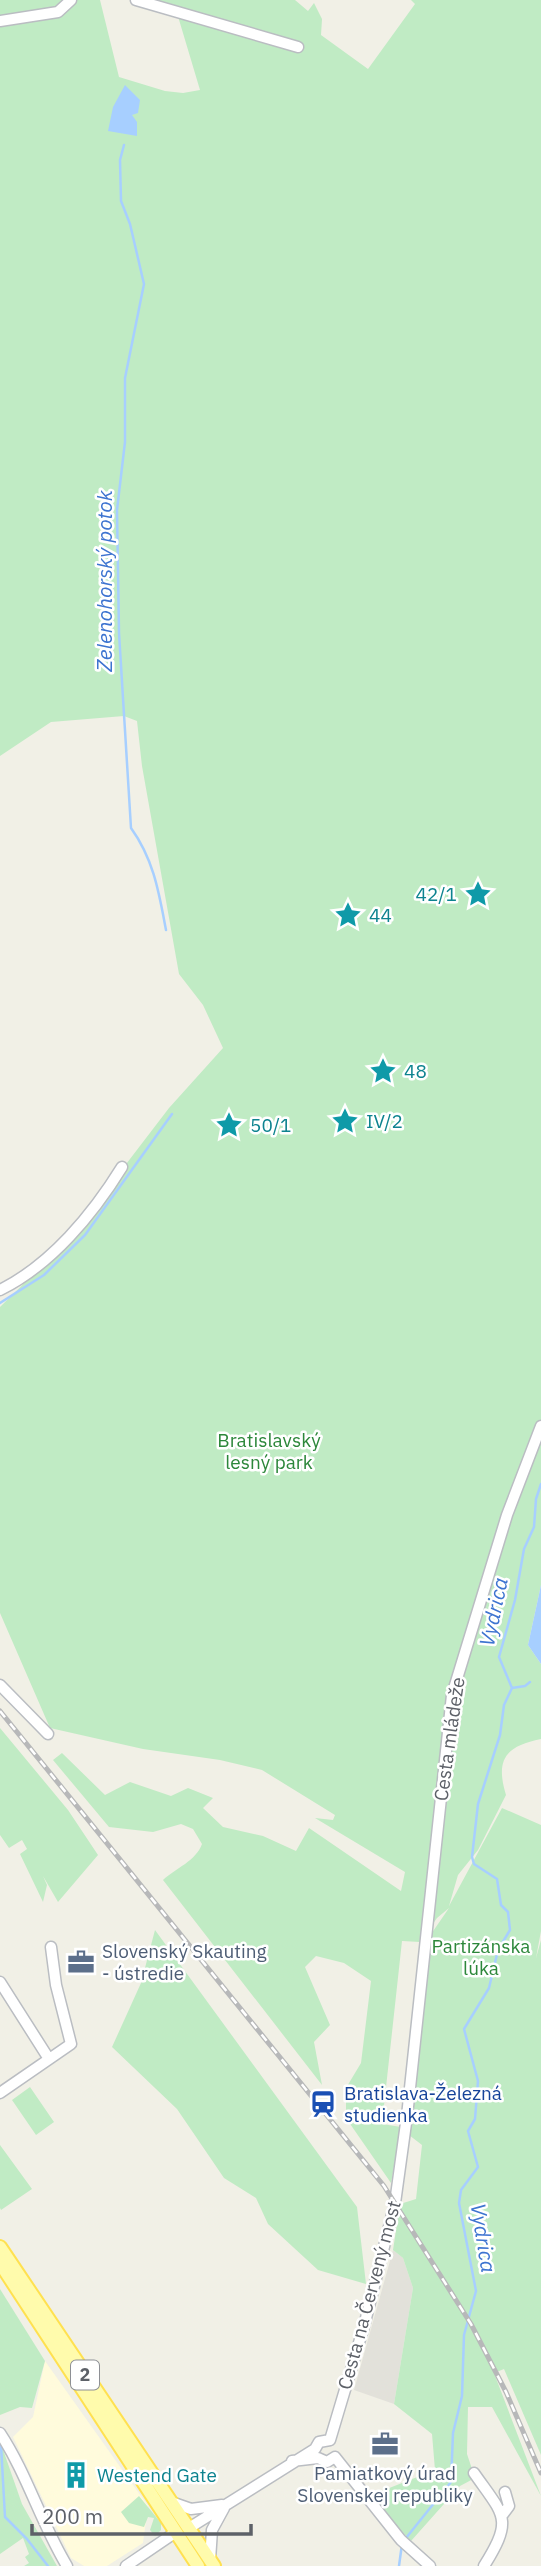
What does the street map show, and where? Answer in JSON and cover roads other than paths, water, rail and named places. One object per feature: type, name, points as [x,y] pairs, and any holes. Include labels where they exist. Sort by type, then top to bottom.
[{"type":"main road","name":"2","points":[[0,2247],[189,2528],[207,2564]]},
{"type":"main road","name":"2","points":[[0,2263],[176,2532],[207,2564]]},
{"type":"main road","points":[[176,2532],[189,2528]]},
{"type":"street","points":[[0,21],[58,12],[71,0]]},
{"type":"street","points":[[136,0],[298,47]]},
{"type":"street","points":[[0,1290],[68,1240],[100,1203],[122,1167]]},
{"type":"street","name":"Cesta mládeže","points":[[424,1940],[452,1695],[507,1515],[541,1426]]},
{"type":"street","points":[[0,1685],[48,1734]]},
{"type":"street","name":"Cesta na Červený most","points":[[330,2441],[391,2224],[407,2116],[424,1940]]},
{"type":"street","points":[[0,2092],[71,2044],[56,1984],[51,1947]]},
{"type":"street","points":[[0,1982],[49,2059]]},
{"type":"street","points":[[0,2433],[11,2448],[35,2506],[67,2564]]},
{"type":"street","points":[[317,2454],[321,2441],[330,2441],[336,2447],[335,2457],[401,2540],[430,2566]]},
{"type":"street","points":[[317,2454],[327,2462],[335,2457]]},
{"type":"street","points":[[189,2528],[291,2461],[317,2454]]},
{"type":"street","points":[[474,2473],[503,2514],[503,2529],[484,2566]]},
{"type":"street","points":[[503,2514],[509,2506],[505,2492]]},
{"type":"street","points":[[171,2502],[191,2509],[226,2505]]},
{"type":"street","points":[[207,2564],[215,2522],[226,2505]]},
{"type":"street","points":[[126,2566],[176,2532]]},
{"type":"water","points":[[125,85],[140,100],[138,113],[132,115],[137,122],[137,136],[108,131],[113,107]]},
{"type":"water","points":[[541,1585],[541,1664],[528,1645]]},
{"type":"waterway","name":"Zelenohorský potok","points":[[124,145],[120,160],[121,201],[130,224],[144,284],[125,378],[125,442],[117,510],[119,633],[131,828],[150,865],[166,930]]},
{"type":"waterway","name":"Zelenohorský potok","points":[[0,1303],[44,1275],[85,1235],[172,1114]]},
{"type":"waterway","name":"Vydrica","points":[[406,2538],[451,2482],[453,2433],[462,2396],[464,2335],[476,2291],[459,2203],[461,2190],[478,2167],[468,2131],[475,2119],[478,2081],[464,2029],[489,1988],[498,1950],[510,1930],[508,1912],[501,1905],[497,1879],[474,1864],[472,1857],[478,1804],[500,1735],[504,1705],[512,1688],[499,1657],[515,1600],[524,1549],[534,1527],[536,1499],[541,1484]]},
{"type":"waterway","points":[[512,1688],[525,1686],[530,1682]]},
{"type":"waterway","points":[[1,2445],[5,2517],[48,2566]]},
{"type":"waterway","name":"Vydrica","points":[[399,2566],[402,2544]]},
{"type":"railway","points":[[0,1711],[384,2186],[471,2324],[506,2392],[541,2473]]},
{"type":"place","name":"42/1","points":[[478,894]]},
{"type":"place","name":"44","points":[[348,915]]},
{"type":"place","name":"48","points":[[383,1071]]},
{"type":"place","name":"IV/2","points":[[345,1121]]},
{"type":"place","name":"50/1","points":[[229,1125]]},
{"type":"place","name":"Slovenský Skauting - ústredie","points":[[81,1962]]},
{"type":"place","name":"Bratislava-Železná studienka","points":[[323,2104]]},
{"type":"place","name":"Pamiatkový úrad Slovenskej republiky","points":[[385,2444]]},
{"type":"place","name":"Westend Gate","points":[[76,2475]]},
{"type":"park label","name":"Bratislavský lesný park","points":[[269,1451]]},
{"type":"park label","name":"Partizánska lúka","points":[[481,1957]]}]
